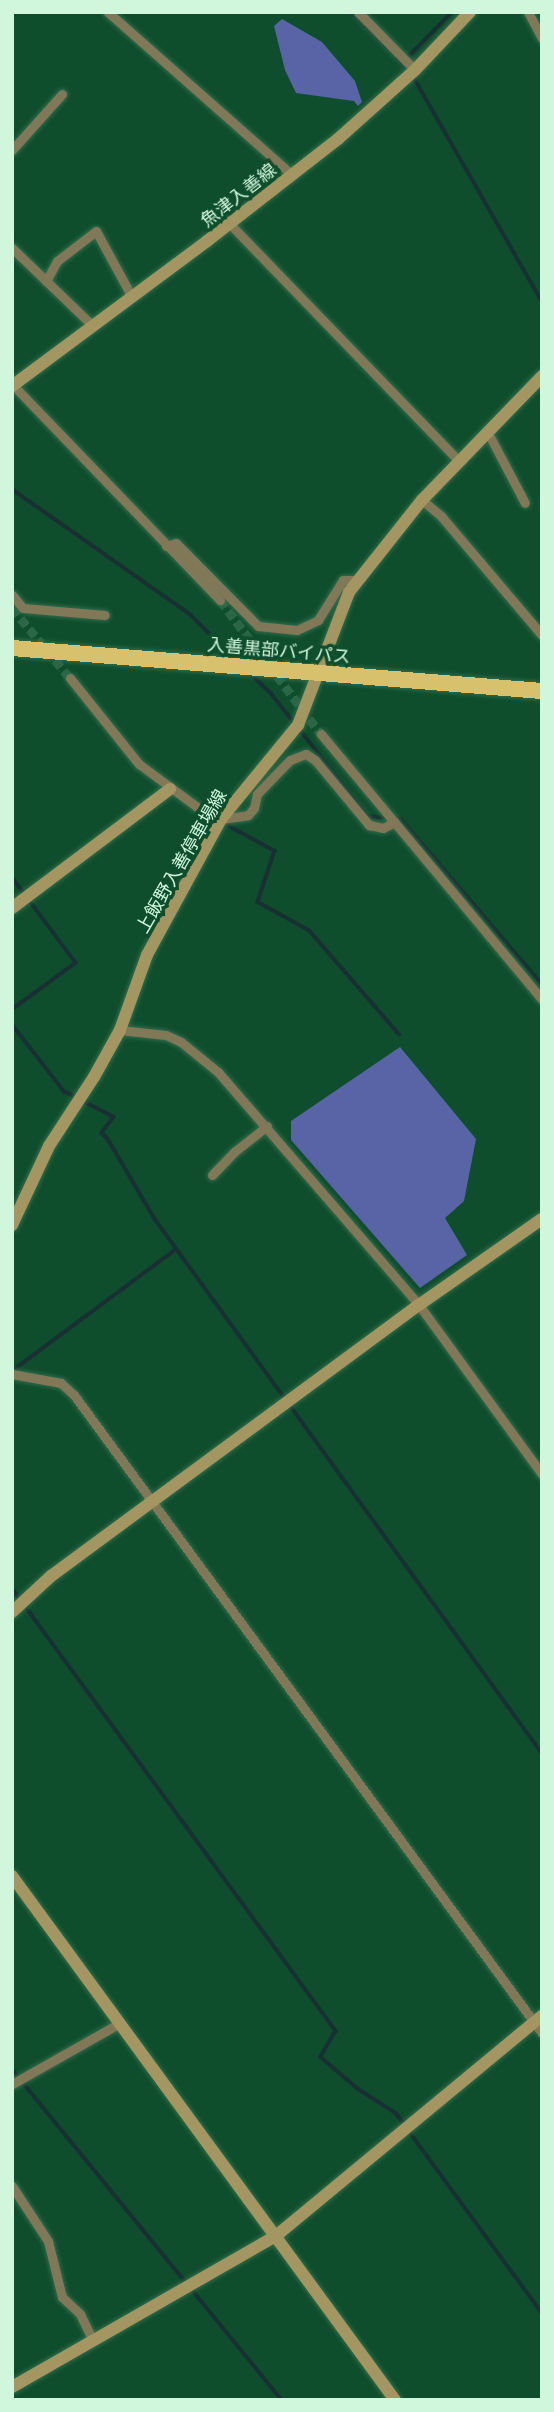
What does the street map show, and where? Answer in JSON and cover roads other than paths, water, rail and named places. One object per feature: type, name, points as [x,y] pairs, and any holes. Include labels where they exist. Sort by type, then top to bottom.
[{"type":"highway","name":"入善黒部バイパス","points":[[12,648],[542,691]]},
{"type":"street","points":[[108,12],[292,175]]},
{"type":"street","points":[[358,12],[415,69]]},
{"type":"street","name":"魚津入善線","points":[[13,385],[230,224],[338,139],[415,69],[470,12]]},
{"type":"street","points":[[527,12],[542,38]]},
{"type":"street","points":[[12,150],[62,94]]},
{"type":"street","points":[[230,224],[458,460]]},
{"type":"street","points":[[46,281],[57,261],[96,231],[132,297]]},
{"type":"street","points":[[12,248],[93,326]]},
{"type":"street","name":"上飯野入善停車場線","points":[[12,1225],[49,1146],[94,1077],[120,1030],[147,955],[208,848],[221,819],[298,725],[342,607],[357,580],[458,460],[542,376]]},
{"type":"street","points":[[13,385],[220,600]]},
{"type":"street","points":[[487,431],[525,503]]},
{"type":"street","points":[[422,500],[441,516],[542,635]]},
{"type":"street","points":[[166,545],[176,543],[258,626],[297,630],[318,620],[343,580],[357,580]]},
{"type":"street","points":[[12,595],[23,608],[106,615]]},
{"type":"street","points":[[70,678],[139,764],[208,815],[221,819],[248,815],[254,808],[257,794],[290,760],[306,754],[316,760],[369,825],[383,828],[395,822]]},
{"type":"street","points":[[321,734],[542,999]]},
{"type":"street","points":[[12,908],[170,789]]},
{"type":"street","points":[[120,1030],[166,1035],[181,1042],[218,1072],[419,1305],[542,1474]]},
{"type":"street","points":[[212,1175],[234,1152],[267,1126]]},
{"type":"street","points":[[12,1612],[51,1576],[419,1305],[542,1219]]},
{"type":"street","points":[[12,1374],[61,1383],[75,1395],[151,1502],[538,2019],[542,2033]]},
{"type":"street","points":[[12,1876],[395,2400]]},
{"type":"street","points":[[12,2387],[277,2235],[538,2019]]},
{"type":"street","points":[[12,2084],[120,2023]]},
{"type":"street","points":[[12,2186],[48,2241],[62,2297],[80,2314],[93,2341]]},
{"type":"waterway","points":[[351,12],[392,52]]},
{"type":"waterway","points":[[407,58],[452,12]]},
{"type":"waterway","points":[[397,58],[408,70]]},
{"type":"waterway","points":[[413,76],[542,301]]},
{"type":"waterway","points":[[12,489],[191,615],[237,661]]},
{"type":"waterway","points":[[250,673],[271,693],[368,816],[388,818]]},
{"type":"waterway","points":[[396,819],[401,819],[542,984]]},
{"type":"waterway","points":[[229,826],[275,851],[258,902],[309,930],[399,1034]]},
{"type":"waterway","points":[[12,877],[76,963],[12,1010]]},
{"type":"waterway","points":[[12,1024],[64,1091],[114,1117],[102,1133],[155,1219],[542,1753]]},
{"type":"waterway","points":[[12,1371],[176,1249]]},
{"type":"waterway","points":[[12,1588],[336,2031],[321,2057],[357,2088],[396,2113],[405,2124]]},
{"type":"waterway","points":[[12,2069],[282,2400]]},
{"type":"waterway","points":[[409,2131],[542,2313]]},
{"type":"tunnel","points":[[220,600],[321,734]]},
{"type":"tunnel","points":[[12,608],[70,678]]}]
